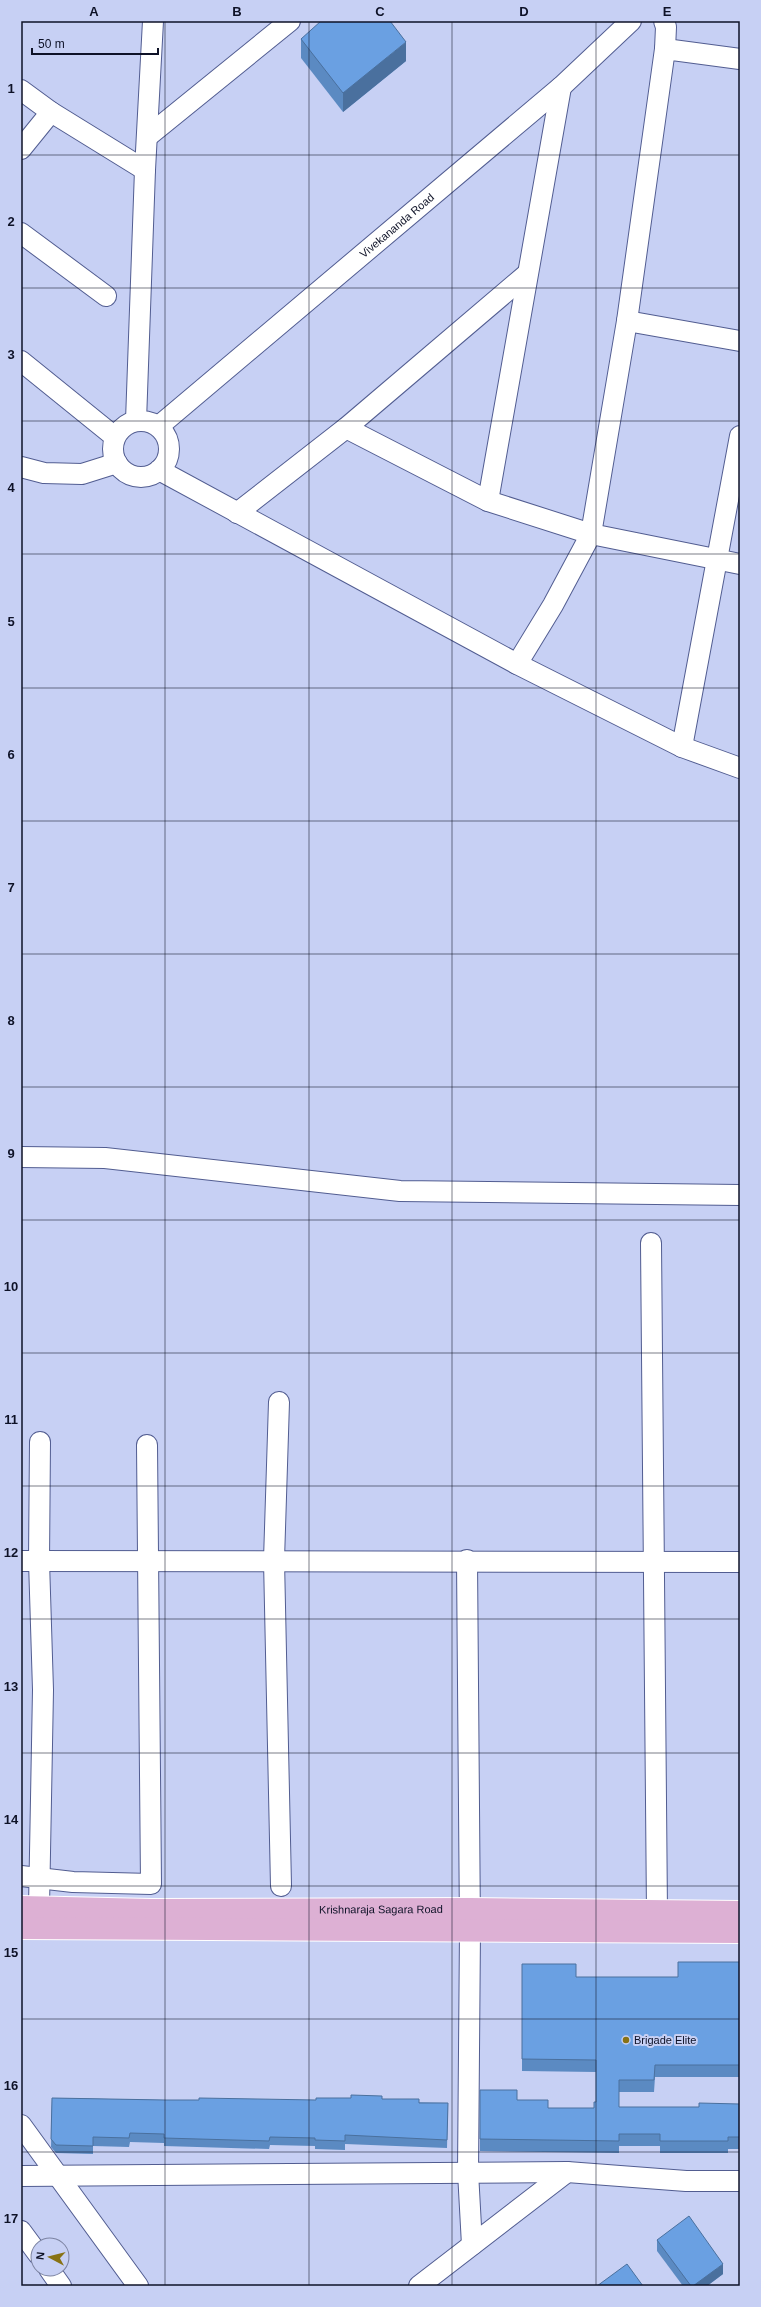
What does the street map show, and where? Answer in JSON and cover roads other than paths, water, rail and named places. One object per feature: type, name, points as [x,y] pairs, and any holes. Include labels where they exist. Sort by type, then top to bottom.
[{"type":"main road","name":"Krishnaraja Sagara Road","points":[[30,1907],[470,1920],[740,1932]]},
{"type":"main road","name":"Krishnaraja Sagara Road","points":[[21,1928],[470,1920],[657,1913],[740,1912]]},
{"type":"street","points":[[136,421],[145,170],[153,21]]},
{"type":"street","points":[[147,138],[268,30],[290,21]]},
{"type":"street","name":"Vivekananda Road","points":[[158,426],[561,87],[631,21]]},
{"type":"street","points":[[517,664],[553,605],[591,534],[627,321],[665,49],[666,26],[664,21]]},
{"type":"street","points":[[665,49],[740,59]]},
{"type":"street","points":[[488,501],[561,87]]},
{"type":"street","points":[[21,90],[51,112],[145,170]]},
{"type":"street","points":[[21,148],[51,112]]},
{"type":"street","points":[[21,233],[106,296]]},
{"type":"street","points":[[237,513],[346,428],[527,274]]},
{"type":"street","points":[[627,321],[740,341]]},
{"type":"street","points":[[21,362],[115,436]]},
{"type":"street","points":[[136,421],[148,421],[158,426],[164,432],[169,448],[168,456],[159,470],[148,476],[136,477],[125,472],[117,463],[113,450],[115,436],[124,426],[136,421]]},
{"type":"street","points":[[346,428],[488,501],[591,534],[740,564]]},
{"type":"street","points":[[682,746],[740,436]]},
{"type":"street","points":[[21,467],[44,473],[82,474],[117,463]]},
{"type":"street","points":[[159,470],[517,664],[682,746],[740,768]]},
{"type":"street","points":[[21,1157],[105,1158],[400,1192],[740,1195]]},
{"type":"street","points":[[651,1243],[657,1913]]},
{"type":"street","points":[[279,1402],[274,1560],[281,1886]]},
{"type":"street","points":[[30,1907],[30,1877],[43,1690],[30,1561],[40,1442]]},
{"type":"street","points":[[30,1877],[74,1882],[151,1884],[146,1445]]},
{"type":"street","points":[[467,1560],[470,1920],[468,2172],[472,2245]]},
{"type":"street","points":[[30,1561],[467,1560],[740,1562]]},
{"type":"street","points":[[21,2125],[138,2286]]},
{"type":"street","points":[[418,2286],[567,2172]]},
{"type":"street","points":[[21,2176],[567,2172],[686,2181],[740,2181]]},
{"type":"street","points":[[21,2231],[30,2243]]},
{"type":"street","points":[[55,2277],[61,2286]]},
{"type":"place","name":"Brigade Elite","points":[[626,2040]]}]
